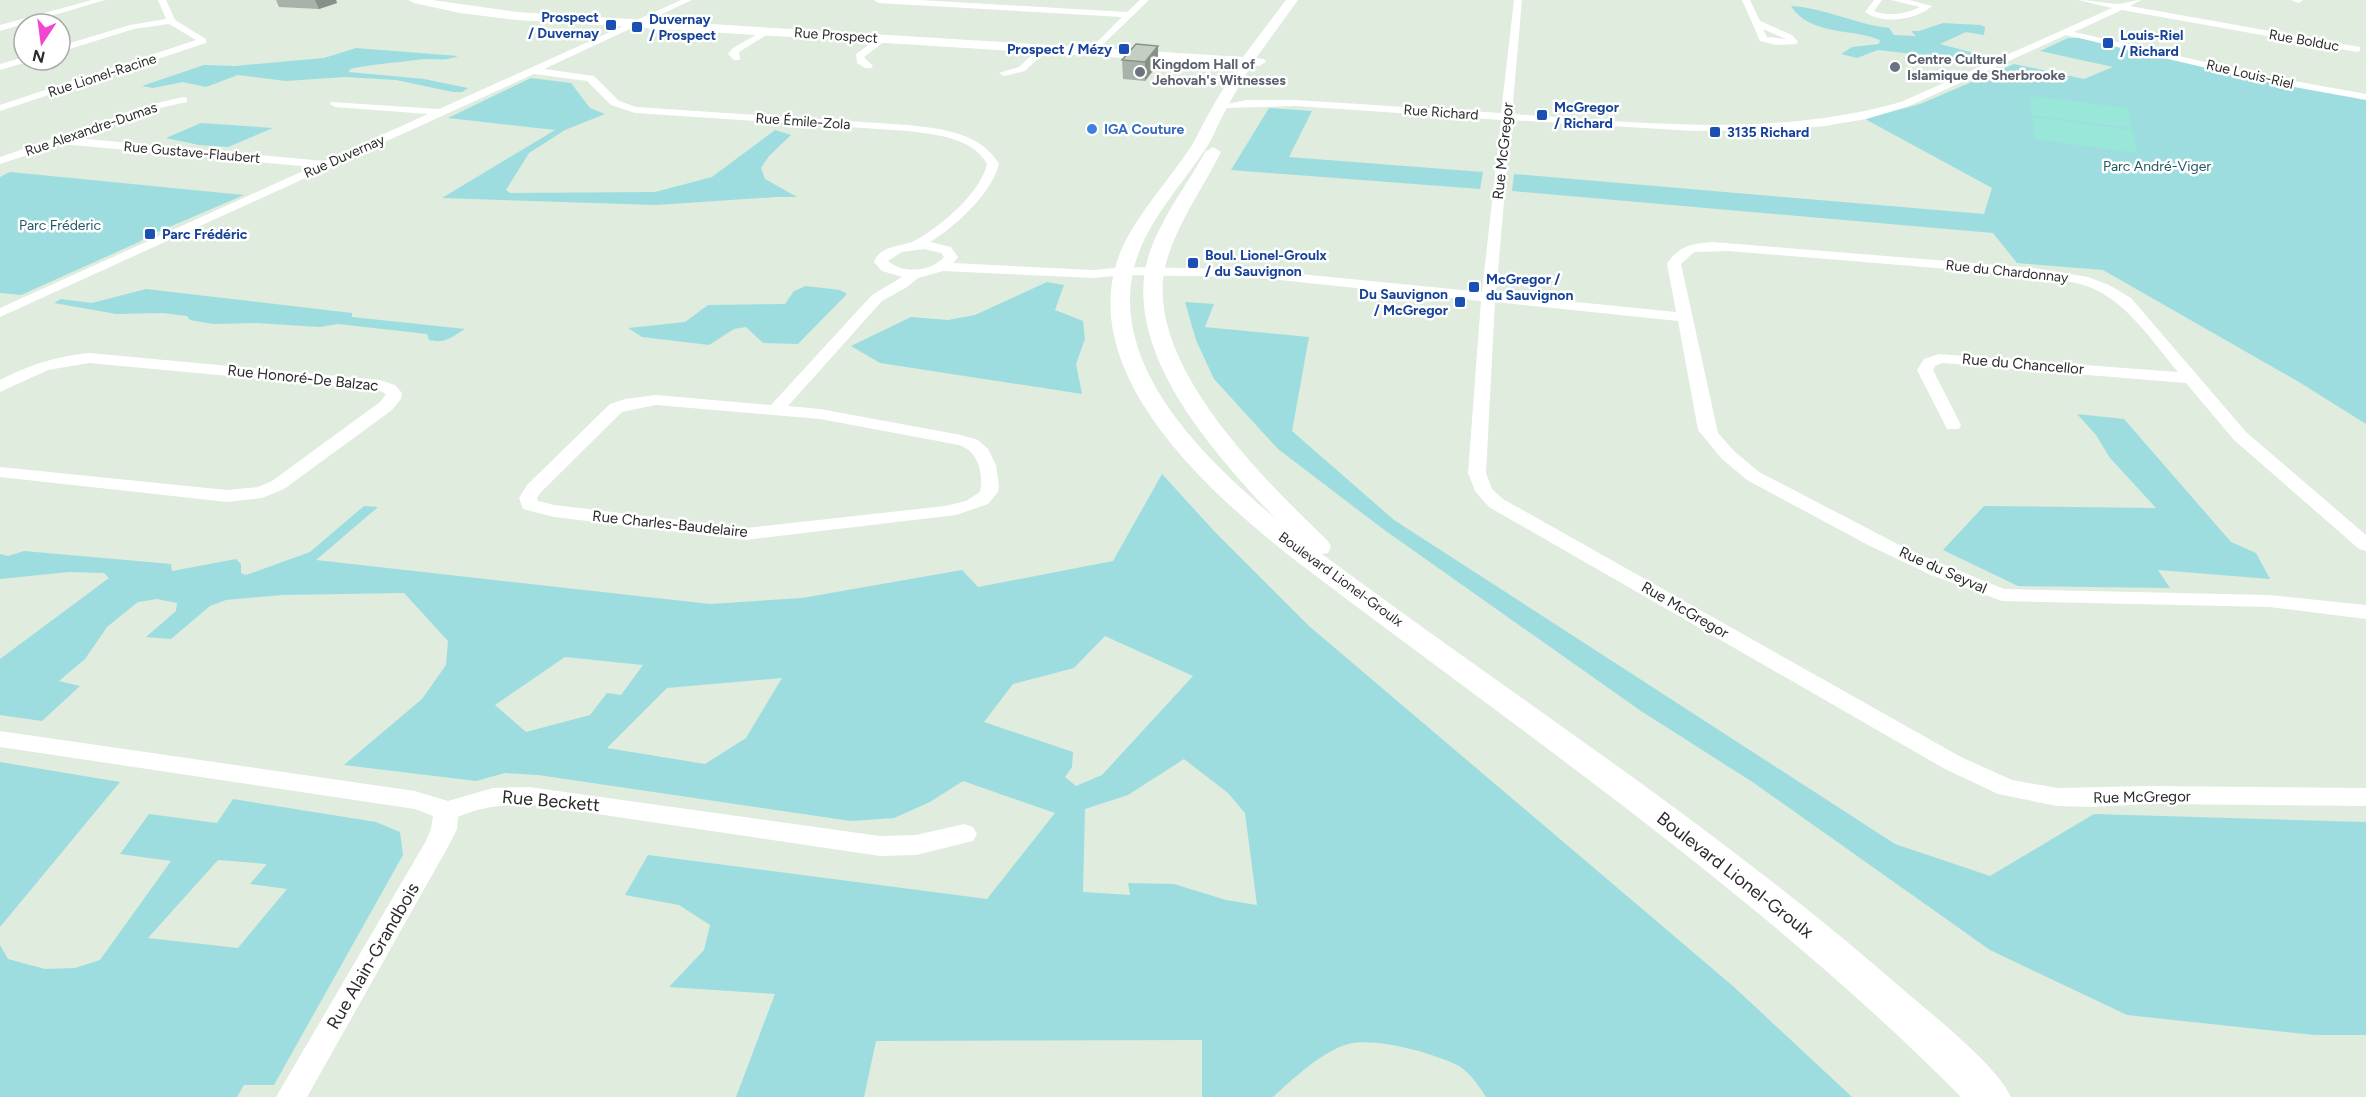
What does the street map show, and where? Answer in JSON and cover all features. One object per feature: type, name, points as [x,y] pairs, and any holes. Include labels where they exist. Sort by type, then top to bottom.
[{"type":"main road","name":"Rue Prospect","points":[[414,0],[501,14],[1253,61]]},
{"type":"main road","name":"Boulevard Lionel-Groulx","points":[[1292,0],[1280,19],[1276,35],[1253,61],[1202,144],[1135,240],[1123,271],[1119,296],[1129,349],[1138,374],[1176,431],[1214,476],[1277,533],[1721,862],[1816,937],[1882,994],[1990,1097]]},
{"type":"main road","name":"Boulevard Lionel-Groulx","points":[[1253,61],[1215,149],[1165,239],[1154,271],[1153,314],[1158,334],[1178,379],[1198,410],[1262,488],[1339,568],[1408,629]]},
{"type":"street","points":[[0,28],[101,0]]},
{"type":"street","points":[[72,45],[133,27],[171,21],[162,0]]},
{"type":"street","name":"Rue Duvernay","points":[[0,313],[688,0]]},
{"type":"street","points":[[878,0],[1128,15]]},
{"type":"street","points":[[1093,51],[1145,0]]},
{"type":"street","name":"Rue McGregor","points":[[1518,0],[1488,298],[1477,473],[1484,491],[1496,502],[1943,757],[2007,788],[2057,797],[2093,798],[2148,795],[2366,797]]},
{"type":"street","points":[[1746,0],[1757,23]]},
{"type":"street","points":[[1878,0],[1869,12],[1904,17],[1928,6],[1895,0]]},
{"type":"street","name":"Rue Bolduc","points":[[2082,0],[2236,28],[2318,49],[2337,51],[2361,48]]},
{"type":"street","name":"Rue Richard","points":[[1235,100],[1695,127],[1777,126],[1843,119],[1905,104],[2137,0]]},
{"type":"street","name":"Rue Lionel-Racine","points":[[0,108],[203,41],[171,21]]},
{"type":"street","points":[[737,58],[734,54],[736,50],[769,31]]},
{"type":"street","name":"Rue Louis-Riel","points":[[2064,32],[2262,78],[2366,97]]},
{"type":"street","points":[[868,66],[860,62],[859,56],[884,38]]},
{"type":"street","points":[[1004,73],[1022,69],[1044,48]]},
{"type":"street","name":"Rue Émile-Zola","points":[[532,71],[590,78],[615,103],[635,110],[908,128],[944,133],[969,141],[986,152],[990,158],[992,170],[985,184],[945,228],[916,245]]},
{"type":"street","name":"Rue Alexandre-Dumas","points":[[0,161],[161,105],[183,100]]},
{"type":"street","points":[[335,104],[440,112]]},
{"type":"street","name":"Rue Gustave-Flaubert","points":[[59,140],[324,164]]},
{"type":"street","name":"Rue Émile-Zola","points":[[939,247],[945,228]]},
{"type":"street","points":[[915,273],[891,271],[881,262],[886,254],[899,248],[916,245],[939,247],[946,250],[946,262]]},
{"type":"street","name":"Rue du Chardonnay","points":[[1683,317],[1674,264],[1683,252],[1709,246],[2053,274],[2094,284],[2126,301],[2189,378],[2254,451],[2366,545]]},
{"type":"street","points":[[776,409],[877,298],[902,284],[915,273],[946,262],[1082,274],[1123,271],[1250,273],[1683,317]]},
{"type":"street","points":[[877,298],[883,282],[891,271]]},
{"type":"street","name":"Rue du Seyval","points":[[1683,317],[1707,430],[1717,445],[1734,462],[1763,481],[1966,584],[2002,595],[2269,601],[2366,612]]},
{"type":"street","name":"Rue Honoré-De Balzac","points":[[0,387],[42,366],[59,361],[89,358],[380,385],[389,388],[394,393],[393,399],[386,406],[289,478],[278,485],[253,494],[227,496],[0,472]]},
{"type":"street","name":"Rue du Chancellor","points":[[1953,425],[1925,370],[1926,364],[1932,360],[1960,358],[2189,378]]},
{"type":"street","name":"Rue Charles-Baudelaire","points":[[656,400],[776,409],[856,420],[972,443],[984,456],[991,488],[988,496],[969,507],[945,512],[746,534],[554,511],[530,505],[528,498],[532,489],[616,408],[631,403],[656,400]]},
{"type":"street","points":[[0,739],[415,800],[436,805],[446,812]]},
{"type":"street","name":"Rue Beckett","points":[[446,812],[484,796],[507,794],[543,796],[880,846],[916,845],[964,834]]},
{"type":"street","name":"Rue Alain-Grandbois","points":[[291,1097],[431,856],[444,829],[446,812]]},
{"type":"green space","points":[[1791,6],[1804,7],[1889,28],[1894,35],[1916,36],[1911,31],[1919,31],[1943,23],[1980,25],[1985,27],[1984,35],[1966,32],[1940,44],[1993,58],[1983,62],[1878,50],[1857,58],[1841,54],[1852,47],[1879,44],[1880,40],[1820,27],[1799,16]]},
{"type":"green space","name":"Parc André-Viger","points":[[2068,38],[2081,38],[2366,99],[2366,424],[2299,382],[2103,270],[2017,263],[1993,233],[1512,191],[1514,174],[1984,214],[1992,188],[1865,119],[1920,104],[2014,64],[2084,79],[2113,67],[2040,51]]},
{"type":"green space","points":[[356,48],[458,56],[366,66],[350,69],[349,72],[424,79],[468,88],[462,92],[453,92],[396,80],[345,77],[286,81],[238,75],[206,87],[183,82],[153,88],[142,86],[204,65],[235,66],[324,58]]},
{"type":"green space","points":[[531,78],[571,83],[590,108],[605,114],[565,130],[529,153],[506,190],[510,193],[655,192],[712,177],[775,130],[791,135],[769,156],[761,168],[765,179],[797,197],[656,205],[442,198],[555,130],[448,118]]},
{"type":"green space","points":[[1269,108],[1312,111],[1289,157],[1483,172],[1480,189],[1231,170]]},
{"type":"green space","points":[[201,123],[273,128],[228,147],[199,145],[166,138]]},
{"type":"green space","name":"Parc Fréderic","points":[[10,172],[244,195],[21,295],[0,293],[0,177]]},
{"type":"green space","points":[[1047,282],[1064,285],[1055,310],[1083,321],[1085,339],[1076,364],[1082,394],[880,363],[851,346],[911,317],[948,320],[975,315]]},
{"type":"green space","points":[[806,286],[840,290],[847,294],[798,344],[763,343],[746,327],[734,329],[709,345],[642,337],[628,328],[685,322],[708,305],[785,304],[794,291]]},
{"type":"green space","points":[[146,289],[352,313],[352,317],[465,329],[448,339],[434,341],[429,340],[427,334],[338,324],[319,327],[256,323],[213,324],[190,320],[187,316],[163,313],[116,314],[54,303],[61,299],[92,303]]},
{"type":"green space","points":[[1185,302],[1214,304],[1205,327],[1309,337],[1292,431],[1394,520],[1895,844],[1990,876],[2094,814],[2366,822],[2366,1035],[2315,1035],[2127,1015],[1990,950],[1751,781],[1641,711],[1383,529],[1278,449],[1214,379],[1196,340]]},
{"type":"green space","points":[[2077,414],[2124,419],[2231,542],[2256,553],[2270,579],[2158,570],[2170,588],[2018,586],[1943,550],[1984,506],[2156,508],[2110,458],[2096,435]]},
{"type":"green space","points":[[1162,474],[1215,532],[1309,626],[1734,987],[1852,1097],[1486,1097],[1467,1072],[1448,1061],[1420,1051],[1388,1044],[1359,1042],[1328,1053],[1273,1097],[1202,1097],[1202,1040],[876,1041],[864,1097],[736,1097],[775,994],[669,987],[704,950],[710,925],[679,905],[625,895],[648,855],[987,899],[1055,813],[963,781],[930,802],[894,818],[851,821],[538,775],[505,773],[476,781],[344,765],[422,699],[446,665],[448,641],[404,593],[282,595],[226,600],[210,606],[171,639],[146,637],[176,611],[177,603],[157,599],[138,602],[107,627],[85,659],[59,681],[80,686],[42,721],[0,715],[0,659],[109,578],[104,573],[69,572],[0,579],[0,554],[8,556],[24,551],[171,564],[172,571],[236,559],[241,564],[241,573],[246,575],[310,552],[364,506],[378,507],[316,560],[710,604],[802,598],[962,570],[978,587],[1113,561]],"holes":[[[1105,636],[1193,676],[1102,775],[1076,786],[1065,777],[1072,767],[1073,752],[984,722],[1013,684],[1074,668]],[[565,657],[643,665],[621,695],[607,693],[590,715],[526,732],[495,705]],[[782,678],[746,738],[705,764],[607,748],[667,688]],[[1184,759],[1228,793],[1245,813],[1257,905],[1226,900],[1174,884],[1128,883],[1130,895],[1083,892],[1085,809],[1128,795]]]},
{"type":"green space","points":[[0,762],[120,782],[0,927]]},
{"type":"green space","points":[[233,799],[376,822],[400,832],[403,855],[274,1085],[244,1085],[237,1097],[0,1097],[0,945],[8,959],[45,969],[75,968],[100,960],[171,861],[120,854],[149,814],[217,823]],"holes":[[[218,860],[267,864],[250,884],[287,889],[238,948],[148,938]]]},
{"type":"shaded area","points":[[2031,96],[2127,108],[2132,128],[2031,115]]},
{"type":"shaded area","points":[[2033,117],[2132,130],[2137,153],[2034,139]]},
{"type":"building","points":[[1136,44],[1158,46],[1145,62],[1122,60]]},
{"type":"place","name":"Prospect / Duvernay","points":[[611,25]]},
{"type":"place","name":"Duvernay / Prospect","points":[[637,27]]},
{"type":"place","name":"Louis-Riel / Richard","points":[[2108,43]]},
{"type":"place","name":"Prospect / Mézy","points":[[1124,49]]},
{"type":"place","name":"Centre Culturel Islamique de Sherbrooke","points":[[1895,67]]},
{"type":"place","name":"Kingdom Hall of Jehovah's Witnesses","points":[[1140,72]]},
{"type":"place","name":"McGregor / Richard","points":[[1542,115]]},
{"type":"place","name":"IGA Couture","points":[[1092,129]]},
{"type":"place","name":"3135 Richard","points":[[1715,132]]},
{"type":"place","name":"Parc Frédéric","points":[[150,234]]},
{"type":"place","name":"Boul. Lionel-Groulx / du Sauvignon","points":[[1193,263]]},
{"type":"place","name":"McGregor / du Sauvignon","points":[[1474,287]]},
{"type":"place","name":"Du Sauvignon / McGregor","points":[[1460,302]]}]
